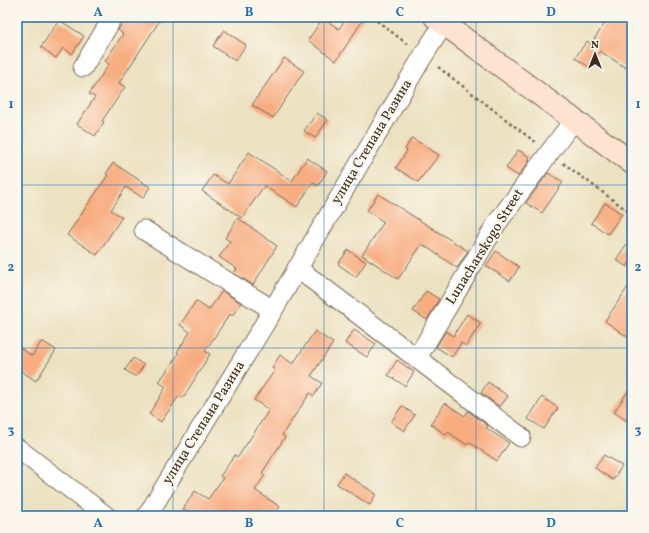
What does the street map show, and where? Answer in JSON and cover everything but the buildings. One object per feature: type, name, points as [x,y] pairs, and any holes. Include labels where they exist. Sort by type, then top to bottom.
[{"type":"main road","points":[[442,19],[573,120],[632,163]]},
{"type":"street","points":[[83,67],[109,24],[111,17]]},
{"type":"street","name":"улица Степана Разина","points":[[147,516],[273,310],[423,56],[442,19]]},
{"type":"street","name":"Lunacharskogo Street","points":[[417,358],[497,223],[573,120]]},
{"type":"street","points":[[144,230],[273,310]]},
{"type":"street","points":[[297,268],[520,437]]},
{"type":"street","points":[[17,448],[106,516]]},
{"type":"path","points":[[372,17],[548,153],[632,214]]}]
